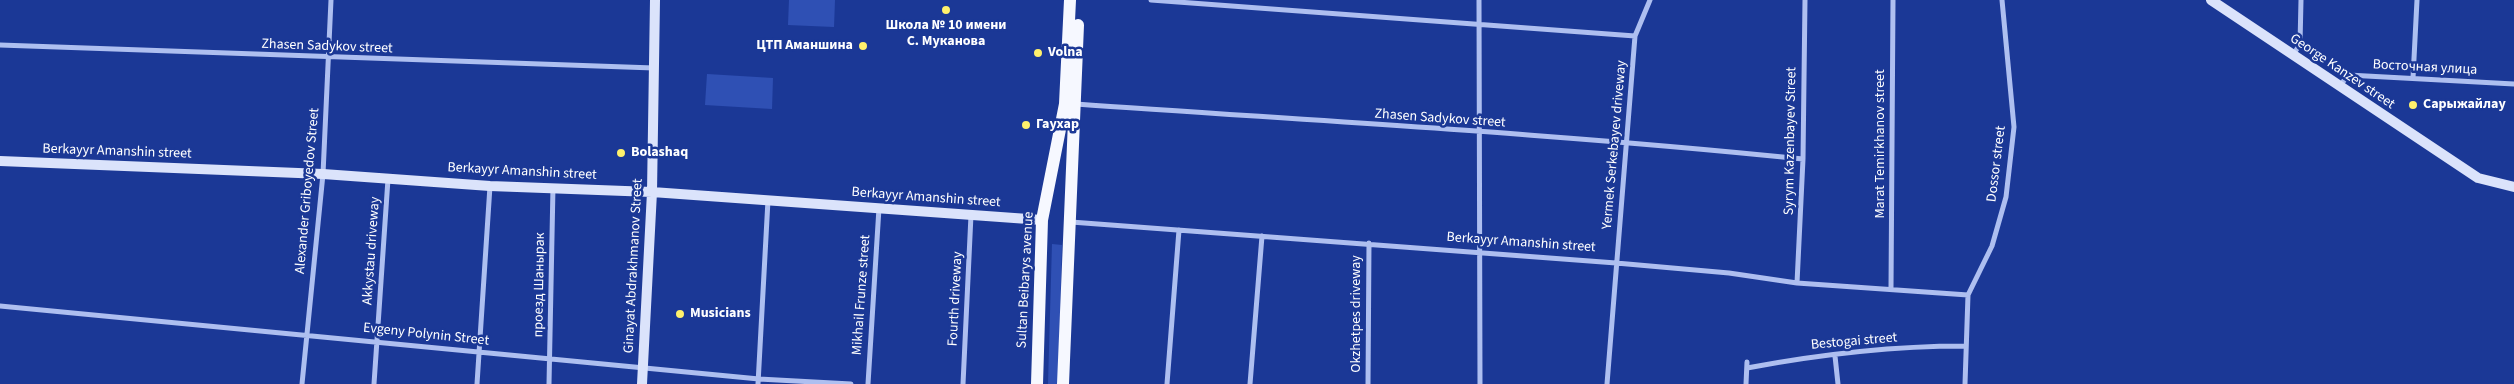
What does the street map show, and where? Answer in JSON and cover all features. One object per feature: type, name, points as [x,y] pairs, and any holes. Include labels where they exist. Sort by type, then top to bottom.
[{"type":"main road","name":"Sultan Beibarys avenue","points":[[1037,384],[1042,220],[1065,104],[1070,0]]},
{"type":"main road","points":[[1063,384],[1071,222],[1070,195],[1078,0]]},
{"type":"main road","points":[[1047,194],[1057,191],[1070,195]]},
{"type":"street","name":"Alexander Griboyedov Street","points":[[302,384],[322,174],[330,58],[331,0]]},
{"type":"street","name":"Ginayat Abdrakhmanov Street","points":[[642,384],[652,192],[655,0]]},
{"type":"street","points":[[1152,0],[1635,36]]},
{"type":"street","points":[[1479,0],[1480,384]]},
{"type":"street","name":"Yermek Serkebayev driveway","points":[[1606,384],[1635,36],[1650,0]]},
{"type":"street","name":"Syrym Kazenbayev Street","points":[[1797,283],[1803,159],[1805,0]]},
{"type":"street","name":"Marat Temirkhanov street","points":[[1891,288],[1893,0]]},
{"type":"street","name":"Dossor street","points":[[1968,295],[1992,246],[2006,197],[2014,128],[2002,0]]},
{"type":"street","name":"George Kanzev street","points":[[2211,0],[2478,178],[2514,187]]},
{"type":"street","points":[[2292,55],[2300,44],[2301,0]]},
{"type":"street","points":[[2413,78],[2417,0]]},
{"type":"street","name":"Zhasen Sadykov street","points":[[0,45],[654,68]]},
{"type":"street","name":"Восточная улица","points":[[2340,86],[2348,75],[2514,84]]},
{"type":"street","name":"Zhasen Sadykov street","points":[[1075,104],[1478,133],[1627,141],[1803,159]]},
{"type":"street","name":"Berkayyr Amanshin street","points":[[0,161],[322,174],[490,186],[652,192],[1042,220]]},
{"type":"street","name":"Akkystau driveway","points":[[374,384],[388,179]]},
{"type":"street","points":[[477,384],[490,186]]},
{"type":"street","name":"проезд Шанырак","points":[[548,384],[553,188]]},
{"type":"street","points":[[758,381],[768,200]]},
{"type":"street","name":"Mikhail Frunze street","points":[[868,384],[879,208]]},
{"type":"street","name":"Fourth driveway","points":[[964,384],[971,215]]},
{"type":"street","name":"Berkayyr Amanshin street","points":[[1071,222],[1616,263],[1729,273],[1797,283],[1891,288],[1968,295]]},
{"type":"street","points":[[1167,384],[1179,230]]},
{"type":"street","points":[[1250,384],[1262,236]]},
{"type":"street","name":"Okzhetpes driveway","points":[[1368,384],[1369,243]]},
{"type":"street","points":[[1965,384],[1968,295]]},
{"type":"street","name":"Evgeny Polynin Street","points":[[0,306],[643,367],[758,381],[851,384]]},
{"type":"street","name":"Bestogai street","points":[[1747,368],[1802,358],[1928,346],[1965,346]]},
{"type":"street","points":[[1835,356],[1838,384]]},
{"type":"street","points":[[1746,384],[1747,362]]},
{"type":"shaded area","points":[[789,0],[835,0],[834,27],[788,25]]},
{"type":"shaded area","points":[[707,74],[773,78],[772,109],[705,105]]},
{"type":"shaded area","points":[[1052,244],[1062,245],[1058,384],[1048,384]]},
{"type":"place","name":"Школа № 10 имени С. Муканова","points":[[946,10]]},
{"type":"place","name":"ЦТП Аманшина","points":[[863,46]]},
{"type":"place","name":"Volna","points":[[1038,53]]},
{"type":"place","name":"Сарыжайлау","points":[[2413,105]]},
{"type":"place","name":"Гаухар","points":[[1026,125]]},
{"type":"place","name":"Bolashaq","points":[[621,153]]},
{"type":"place","name":"Musicians","points":[[680,314]]}]
